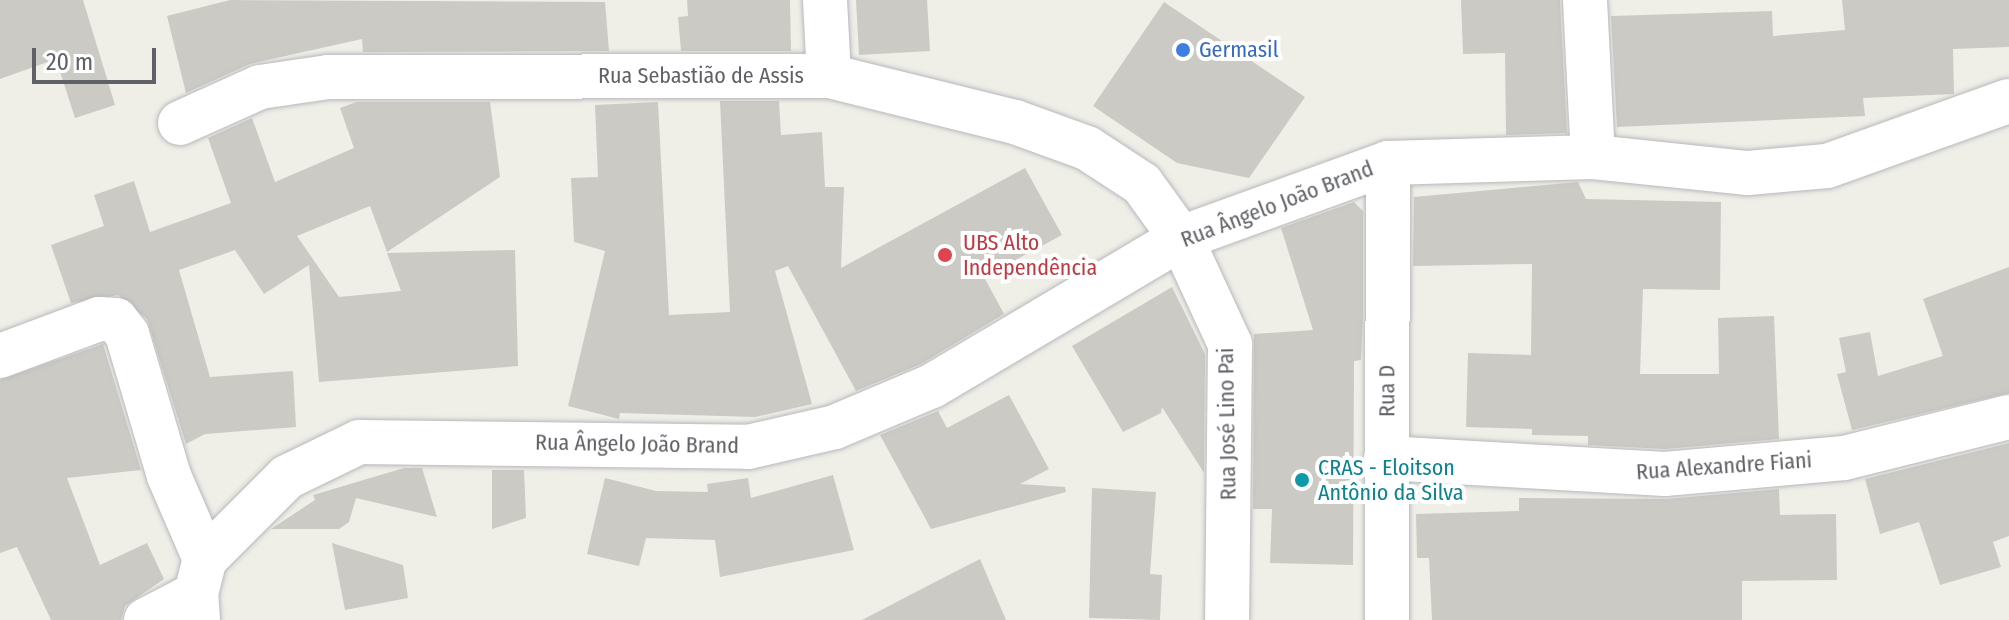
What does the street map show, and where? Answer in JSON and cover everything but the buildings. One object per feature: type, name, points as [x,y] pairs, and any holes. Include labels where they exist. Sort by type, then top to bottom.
[{"type":"street","points":[[825,0],[829,76]]},
{"type":"street","points":[[1585,0],[1593,157]]},
{"type":"street","name":"Rua Sebastião de Assis","points":[[180,123],[260,87],[328,77],[829,76],[1015,122],[1087,148],[1142,184],[1181,238]]},
{"type":"street","name":"Rua Ângelo João Brand","points":[[146,620],[200,591],[287,477],[359,442],[748,447],[835,427],[932,386],[1181,238],[1388,163],[1593,157],[1748,173],[1827,166],[2009,101]]},
{"type":"street","name":"Rua D","points":[[1387,620],[1388,163]]},
{"type":"street","name":"Rua José Lino Pai","points":[[1181,238],[1230,344],[1227,620]]},
{"type":"street","points":[[0,356],[99,319],[116,320],[127,334],[200,591]]},
{"type":"street","name":"Rua Alexandre Fiani","points":[[1386,458],[1665,474],[1844,458],[2009,417]]},
{"type":"place","name":"Germasil","points":[[1183,50]]},
{"type":"place","name":"UBS Alto Independência","points":[[945,255]]},
{"type":"place","name":"CRAS - Eloitson Antônio da Silva","points":[[1302,480]]}]
